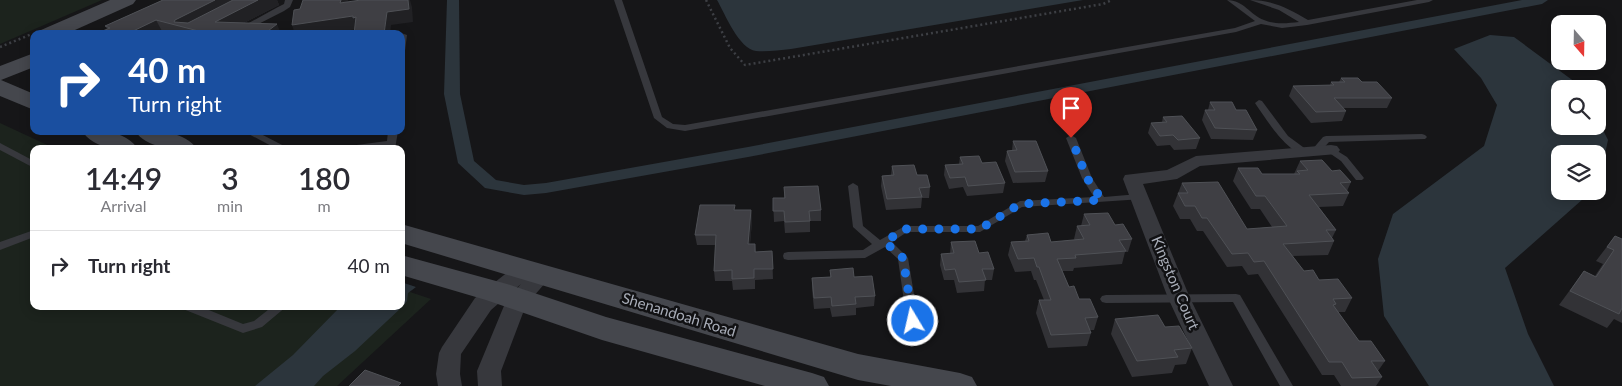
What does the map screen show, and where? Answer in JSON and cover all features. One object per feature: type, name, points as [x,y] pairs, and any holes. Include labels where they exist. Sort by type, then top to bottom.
[{"type":"street","points":[[60,30],[132,6]]},
{"type":"street","points":[[97,30],[132,6]]},
{"type":"street","points":[[0,73],[30,44]]},
{"type":"street","points":[[0,73],[30,61]]},
{"type":"street","points":[[0,73],[30,78]]},
{"type":"street","points":[[0,73],[30,99]]},
{"type":"street","points":[[101,135],[119,145]]},
{"type":"street","points":[[155,135],[177,145]]},
{"type":"street","points":[[1136,188],[1171,175],[1196,161],[1317,151]]},
{"type":"street","name":"Kingston Court","points":[[1136,188],[1180,298],[1221,386]]},
{"type":"street","name":"Shenandoah Road","points":[[405,234],[858,367],[960,386]]},
{"type":"street","points":[[405,266],[507,296],[621,333],[812,386]]},
{"type":"street","points":[[450,386],[448,374],[450,353],[483,304],[507,296],[534,272]]},
{"type":"street","points":[[490,386],[489,370],[507,296]]},
{"type":"lane","points":[[242,30],[287,6],[289,0]]},
{"type":"lane","points":[[618,0],[658,118],[670,126],[685,128],[1236,30],[1260,22]]},
{"type":"lane","points":[[1231,0],[1260,22],[1282,26],[1429,0]]},
{"type":"lane","points":[[1254,0],[1282,8],[1307,23]]},
{"type":"lane","points":[[1259,103],[1286,138],[1317,151],[1344,159],[1359,178]]},
{"type":"lane","points":[[255,135],[277,145]]},
{"type":"lane","points":[[1317,151],[1326,139],[1422,137]]},
{"type":"lane","points":[[1071,138],[1087,178],[1102,200]]},
{"type":"lane","points":[[0,146],[30,162]]},
{"type":"lane","points":[[853,186],[858,227],[903,258],[915,337]]},
{"type":"lane","points":[[788,256],[865,254],[904,229],[980,229],[1020,204],[1102,200],[1136,188]]},
{"type":"lane","points":[[0,246],[30,235]]},
{"type":"lane","points":[[1106,299],[1236,298],[1286,386]]},
{"type":"lane","points":[[197,310],[243,329],[258,324],[276,310]]},
{"type":"path","points":[[706,0],[730,48],[745,65],[888,39],[1103,4],[1112,0]]},
{"type":"shaded area","points":[[0,0],[102,0],[30,30],[0,44]]},
{"type":"shaded area","points":[[717,0],[1083,0],[791,49],[756,51],[750,49],[738,38]]},
{"type":"shaded area","points":[[1490,35],[1514,37],[1551,64],[1551,70],[1559,70],[1572,80],[1551,80],[1551,135],[1606,135],[1608,140],[1606,149],[1606,145],[1551,145],[1551,200],[1582,200],[1505,268],[1528,334],[1554,386],[1429,386],[1384,316],[1378,259],[1393,214],[1484,146],[1497,105],[1481,78],[1454,49]]},
{"type":"shaded area","points":[[0,123],[47,145],[30,145],[30,310],[405,310],[405,290],[431,299],[337,386],[0,386]]},
{"type":"shaded area","points":[[405,283],[416,287],[408,293],[405,303]]},
{"type":"shaded area","points":[[337,310],[399,310],[314,386],[255,386],[293,355]]},
{"type":"building","points":[[163,0],[215,0],[174,22],[188,23],[233,0],[258,0],[215,22],[277,24],[269,30],[195,30],[156,20],[135,30],[105,30],[110,28],[105,26]]},
{"type":"building","points":[[303,0],[341,0],[340,3],[361,0],[408,0],[409,9],[387,12],[385,30],[354,30],[356,17],[353,18],[353,16],[292,25],[294,10],[300,9]]},
{"type":"building","points":[[1341,78],[1358,78],[1362,82],[1377,82],[1392,98],[1334,98],[1346,111],[1316,112],[1293,86],[1334,85],[1331,82],[1345,82]]},
{"type":"building","points":[[1210,102],[1232,102],[1236,110],[1246,110],[1257,130],[1215,128],[1205,110],[1215,110]]},
{"type":"building","points":[[1182,116],[1200,138],[1178,140],[1173,135],[1160,136],[1151,123],[1167,122],[1163,117]]},
{"type":"building","points":[[1013,141],[1036,141],[1048,171],[1015,172],[1007,151],[1017,150]]},
{"type":"building","points":[[979,156],[982,163],[996,162],[1005,183],[968,186],[965,177],[950,178],[945,165],[963,164],[960,157]]},
{"type":"building","points":[[1322,160],[1332,171],[1340,170],[1351,182],[1340,183],[1349,193],[1309,195],[1336,230],[1326,230],[1334,241],[1283,244],[1304,271],[1313,270],[1319,280],[1338,279],[1352,298],[1333,299],[1336,304],[1333,305],[1359,341],[1371,341],[1385,361],[1371,361],[1382,377],[1352,378],[1342,362],[1329,362],[1264,261],[1254,262],[1248,253],[1232,254],[1207,218],[1202,218],[1195,206],[1185,206],[1178,193],[1188,193],[1182,183],[1218,182],[1247,229],[1287,226],[1265,196],[1256,196],[1238,168],[1258,168],[1262,174],[1300,174],[1297,171],[1308,170],[1300,161]]},
{"type":"building","points":[[914,165],[917,175],[927,175],[930,187],[919,188],[922,197],[887,199],[882,176],[894,175],[892,166]]},
{"type":"building","points":[[818,186],[821,210],[809,211],[810,221],[785,222],[784,211],[773,211],[773,198],[785,198],[784,187]]},
{"type":"building","points":[[700,205],[735,205],[734,210],[751,210],[748,244],[755,244],[755,252],[772,251],[773,269],[754,269],[754,278],[732,279],[732,270],[714,271],[716,235],[695,235]]},
{"type":"building","points":[[1108,213],[1115,225],[1123,224],[1132,239],[1119,240],[1126,251],[1075,255],[1076,258],[1057,259],[1069,287],[1074,286],[1079,299],[1090,299],[1098,317],[1085,318],[1091,333],[1051,335],[1039,300],[1051,300],[1039,267],[1037,267],[1034,258],[1018,259],[1011,242],[1029,241],[1027,235],[1048,233],[1051,242],[1084,239],[1077,226],[1090,225],[1084,214]]},
{"type":"building","points":[[1615,236],[1622,239],[1622,308],[1619,314],[1570,291],[1584,271],[1596,277],[1614,250],[1607,247]]},
{"type":"building","points":[[975,241],[979,253],[988,252],[994,269],[982,269],[986,280],[959,282],[955,269],[945,270],[941,254],[954,253],[951,242]]},
{"type":"building","points":[[853,268],[854,277],[872,276],[875,296],[855,297],[856,304],[832,306],[831,297],[814,298],[812,278],[831,277],[830,270]]},
{"type":"building","points":[[1158,315],[1165,327],[1179,326],[1192,348],[1174,350],[1178,357],[1137,361],[1115,319]]},
{"type":"building","points":[[365,370],[401,383],[398,386],[349,386]]},
{"type":"waterway","points":[[453,0],[452,94],[466,163],[491,184],[524,190],[546,188],[748,152],[1542,0]]},
{"type":"route","points":[[913,321],[903,258],[885,242],[904,229],[980,229],[996,221],[1020,204],[1102,200],[1087,178],[1071,138]]}]
